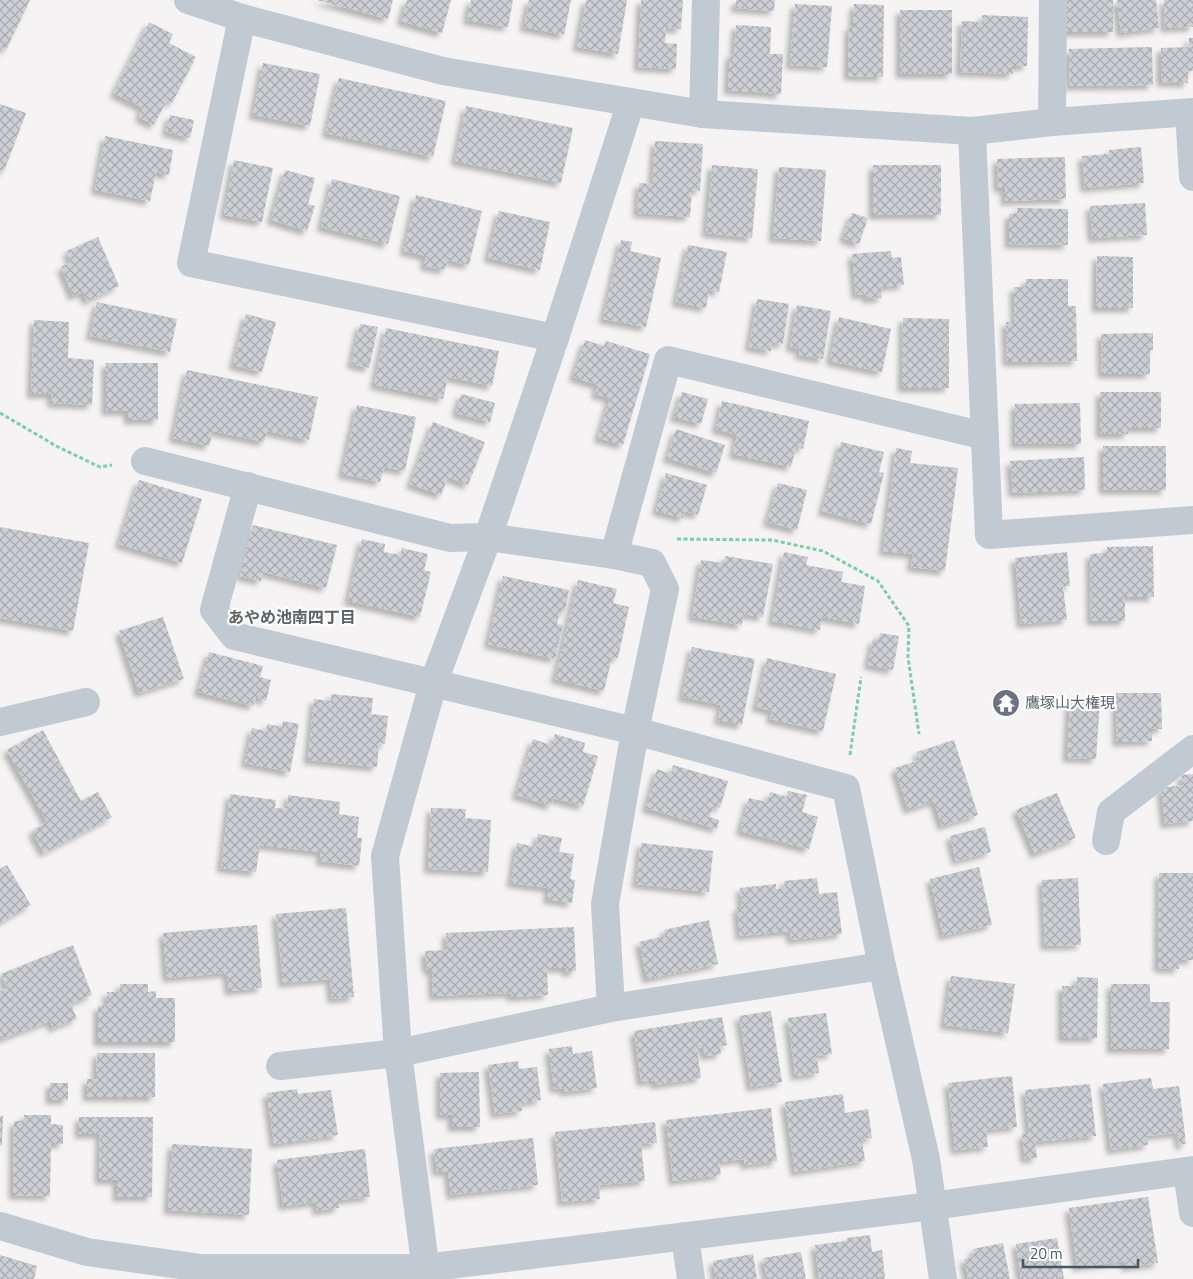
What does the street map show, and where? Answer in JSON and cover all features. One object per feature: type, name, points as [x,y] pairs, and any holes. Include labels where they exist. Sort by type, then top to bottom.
[{"type":"street","points":[[188,0],[242,18],[444,71],[703,114],[972,131],[1052,122],[1191,113],[1193,177]]},
{"type":"street","points":[[703,114],[706,0]]},
{"type":"street","points":[[1052,122],[1053,0]]},
{"type":"street","points":[[242,18],[192,263],[555,338]]},
{"type":"street","points":[[426,1274],[398,1053],[385,856],[433,684],[488,537],[555,338],[631,102]]},
{"type":"street","points":[[972,131],[989,535],[1193,520]]},
{"type":"street","points":[[617,547],[668,360],[985,436]]},
{"type":"street","points":[[145,461],[450,538],[488,537],[617,547],[652,563],[665,589],[635,731],[605,904],[611,1008]]},
{"type":"street","points":[[248,486],[214,610],[234,636],[635,731],[846,788],[882,966],[926,1159],[943,1279]]},
{"type":"street","points":[[0,722],[86,702]]},
{"type":"street","points":[[1106,841],[1110,812],[1193,749]]},
{"type":"street","points":[[280,1066],[398,1053],[611,1008],[882,966]]},
{"type":"street","points":[[0,1226],[87,1252],[202,1273],[426,1274],[685,1236],[932,1206],[1190,1170],[1193,1213]]},
{"type":"street","points":[[685,1236],[691,1279]]},
{"type":"path","points":[[0,413],[58,447],[100,467],[145,461]]},
{"type":"path","points":[[617,547],[698,538],[772,540],[823,551],[878,581],[909,626],[908,657],[919,734]]},
{"type":"path","points":[[846,788],[861,678]]},
{"type":"building","points":[[0,0],[30,0],[6,50],[0,47]]},
{"type":"building","points":[[317,0],[393,0],[388,19]]},
{"type":"building","points":[[407,0],[451,0],[442,33],[401,21]]},
{"type":"building","points":[[471,0],[513,0],[508,27],[467,20]]},
{"type":"building","points":[[529,0],[571,0],[564,35],[524,27]]},
{"type":"building","points":[[586,0],[627,0],[618,54],[577,47]]},
{"type":"building","points":[[641,0],[683,0],[681,29],[666,28],[665,43],[677,44],[676,69],[638,67]]},
{"type":"building","points":[[736,0],[775,0],[774,11],[735,8]]},
{"type":"building","points":[[1065,0],[1113,0],[1113,32],[1065,32]]},
{"type":"building","points":[[1117,0],[1156,0],[1159,28],[1121,33]]},
{"type":"building","points":[[1164,0],[1193,0],[1193,27],[1165,28]]},
{"type":"building","points":[[795,4],[832,6],[827,67],[790,65]]},
{"type":"building","points":[[854,4],[884,5],[883,77],[848,76],[849,26],[853,26]]},
{"type":"building","points":[[900,10],[952,10],[952,74],[900,74]]},
{"type":"building","points":[[982,15],[1028,17],[1027,66],[1013,66],[1013,74],[960,72],[962,21],[982,22]]},
{"type":"building","points":[[149,22],[173,34],[169,43],[196,57],[172,103],[167,100],[154,125],[139,117],[143,108],[114,93]]},
{"type":"building","points":[[736,25],[771,27],[770,54],[783,54],[781,94],[728,90],[730,54],[734,54]]},
{"type":"building","points":[[1189,38],[1193,38],[1193,71],[1188,71],[1188,83],[1161,82],[1161,48],[1189,47]]},
{"type":"building","points":[[1152,47],[1153,85],[1070,86],[1069,49]]},
{"type":"building","points":[[263,63],[320,74],[310,126],[253,115]]},
{"type":"building","points":[[339,78],[446,101],[433,157],[326,133]]},
{"type":"building","points":[[0,104],[26,113],[4,171],[0,170]]},
{"type":"building","points":[[466,106],[573,128],[561,183],[455,161]]},
{"type":"building","points":[[170,115],[194,120],[190,138],[166,132]]},
{"type":"building","points":[[105,136],[173,150],[169,175],[156,172],[150,201],[95,190]]},
{"type":"building","points":[[655,141],[703,144],[700,191],[692,190],[690,217],[637,213],[639,183],[652,184]]},
{"type":"building","points":[[1141,147],[1144,183],[1085,188],[1082,156],[1109,154],[1109,150]]},
{"type":"building","points":[[1065,157],[1066,199],[1005,201],[1005,188],[998,188],[997,159]]},
{"type":"building","points":[[234,160],[273,168],[262,222],[224,215]]},
{"type":"building","points":[[712,165],[758,169],[752,238],[706,233]]},
{"type":"building","points":[[873,165],[941,165],[941,215],[873,215]]},
{"type":"building","points":[[779,167],[826,170],[821,241],[773,238]]},
{"type":"building","points":[[285,170],[315,178],[308,204],[315,206],[307,231],[271,220]]},
{"type":"building","points":[[332,179],[400,196],[388,244],[321,227]]},
{"type":"building","points":[[416,195],[482,211],[469,265],[447,260],[445,270],[424,266],[426,256],[404,251]]},
{"type":"building","points":[[1145,203],[1147,235],[1092,238],[1090,206]]},
{"type":"building","points":[[1017,208],[1068,209],[1068,245],[1009,244],[1009,214],[1017,214]]},
{"type":"building","points":[[499,211],[550,222],[540,270],[488,258]]},
{"type":"building","points":[[852,213],[868,218],[859,244],[843,238]]},
{"type":"building","points":[[98,237],[119,286],[87,301],[83,292],[73,296],[61,267],[71,262],[67,251]]},
{"type":"building","points":[[621,240],[632,242],[630,251],[661,258],[646,327],[603,319]]},
{"type":"building","points":[[688,245],[727,252],[719,292],[709,290],[706,308],[676,302]]},
{"type":"building","points":[[891,251],[892,258],[901,257],[904,285],[881,287],[882,298],[867,299],[866,294],[856,295],[852,254]]},
{"type":"building","points":[[1097,256],[1133,257],[1133,308],[1096,308]]},
{"type":"building","points":[[1026,279],[1068,279],[1068,306],[1076,306],[1077,361],[1007,362],[1006,322],[1015,322],[1014,287],[1026,287]]},
{"type":"building","points":[[757,299],[789,304],[783,344],[772,342],[771,351],[749,347]]},
{"type":"building","points":[[97,302],[177,319],[170,352],[90,336]]},
{"type":"building","points":[[797,305],[831,311],[823,359],[799,355],[800,349],[790,347]]},
{"type":"building","points":[[246,314],[276,322],[262,372],[233,365]]},
{"type":"building","points":[[839,317],[891,329],[882,372],[830,361]]},
{"type":"building","points":[[903,318],[949,319],[949,388],[902,388]]},
{"type":"building","points":[[34,320],[69,322],[68,358],[94,360],[92,405],[51,403],[52,394],[31,394]]},
{"type":"building","points":[[360,324],[378,327],[369,368],[351,364]]},
{"type":"building","points":[[386,328],[499,351],[492,386],[448,377],[443,399],[374,385]]},
{"type":"building","points":[[1153,333],[1153,350],[1150,350],[1150,374],[1102,374],[1101,334]]},
{"type":"building","points":[[585,340],[604,346],[606,341],[650,354],[623,445],[598,438],[610,398],[595,394],[598,385],[573,377]]},
{"type":"building","points":[[106,363],[158,363],[158,420],[128,420],[128,411],[106,411]]},
{"type":"building","points":[[187,370],[318,397],[309,440],[267,431],[264,442],[213,431],[209,446],[173,438]]},
{"type":"building","points":[[682,392],[708,399],[701,424],[674,417]]},
{"type":"building","points":[[1100,392],[1161,392],[1161,428],[1128,428],[1128,434],[1100,434]]},
{"type":"building","points":[[461,394],[495,403],[490,422],[456,413]]},
{"type":"building","points":[[722,401],[809,421],[803,449],[796,447],[791,467],[733,454],[737,435],[716,429]]},
{"type":"building","points":[[1080,403],[1081,444],[1015,444],[1015,404]]},
{"type":"building","points":[[357,405],[416,417],[405,471],[384,467],[380,482],[342,474]]},
{"type":"building","points":[[433,422],[485,442],[468,485],[448,477],[441,495],[410,484]]},
{"type":"building","points":[[676,429],[725,445],[716,473],[667,458]]},
{"type":"building","points":[[841,442],[884,452],[879,472],[884,473],[871,524],[822,511]]},
{"type":"building","points":[[1103,446],[1166,446],[1166,490],[1103,490]]},
{"type":"building","points":[[896,448],[912,451],[910,463],[958,468],[945,571],[911,567],[913,554],[883,551]]},
{"type":"building","points":[[1084,457],[1085,490],[1013,493],[1010,461]]},
{"type":"building","points":[[666,473],[707,485],[698,515],[685,511],[683,518],[656,511]]},
{"type":"building","points":[[139,480],[202,499],[182,563],[119,544]]},
{"type":"building","points":[[778,483],[807,490],[797,530],[767,522]]},
{"type":"building","points":[[253,525],[337,545],[326,588],[263,572],[261,581],[240,576]]},
{"type":"building","points":[[0,527],[89,543],[73,631],[0,618]]},
{"type":"building","points":[[362,539],[385,544],[384,552],[400,555],[402,548],[428,554],[424,570],[431,572],[420,617],[348,601]]},
{"type":"building","points":[[1153,546],[1154,597],[1125,597],[1125,621],[1091,621],[1090,554],[1107,553],[1107,547]]},
{"type":"building","points":[[784,552],[808,557],[806,565],[843,572],[841,582],[865,586],[859,624],[822,617],[820,630],[772,621]]},
{"type":"building","points":[[1067,552],[1070,586],[1063,586],[1067,620],[1021,624],[1015,558]]},
{"type":"building","points":[[725,556],[773,564],[763,617],[743,614],[742,625],[692,617],[701,560],[724,563]]},
{"type":"building","points":[[503,576],[569,590],[565,612],[560,611],[557,624],[563,625],[555,659],[488,644]]},
{"type":"building","points":[[578,580],[617,589],[613,603],[629,607],[618,658],[612,657],[604,691],[555,679]]},
{"type":"building","points":[[163,617],[184,679],[139,693],[119,631]]},
{"type":"building","points":[[880,633],[899,636],[893,670],[868,665],[873,639],[879,640]]},
{"type":"building","points":[[692,647],[755,659],[742,725],[718,720],[721,705],[682,697]]},
{"type":"building","points":[[209,652],[263,666],[260,677],[271,680],[266,701],[256,697],[253,706],[198,692]]},
{"type":"building","points":[[767,658],[836,674],[823,731],[770,719],[772,711],[756,707]]},
{"type":"building","points":[[1116,693],[1161,693],[1162,729],[1152,729],[1152,741],[1117,742]]},
{"type":"building","points":[[331,694],[373,698],[371,714],[388,716],[385,744],[379,743],[377,767],[308,760],[314,699],[331,701]]},
{"type":"building","points":[[1070,699],[1100,701],[1096,759],[1067,758]]},
{"type":"building","points":[[283,721],[299,724],[290,772],[245,763],[252,728],[266,731],[267,724],[282,727]]},
{"type":"building","points":[[43,730],[81,801],[98,792],[112,817],[44,853],[32,831],[47,822],[7,750]]},
{"type":"building","points":[[555,734],[585,743],[583,752],[598,756],[583,806],[553,798],[551,806],[516,795],[533,739],[551,745]]},
{"type":"building","points":[[954,740],[978,815],[942,826],[934,801],[908,810],[895,768],[920,760],[917,752]]},
{"type":"building","points":[[673,765],[728,781],[720,808],[713,806],[710,817],[719,820],[717,829],[646,808],[657,769],[671,774]]},
{"type":"building","points":[[1193,774],[1193,821],[1165,824],[1161,788],[1183,785],[1181,775]]},
{"type":"building","points":[[788,791],[807,795],[802,812],[818,817],[809,849],[740,831],[749,798],[767,802],[770,792],[787,797]]},
{"type":"building","points":[[1057,793],[1076,838],[1035,854],[1016,810]]},
{"type":"building","points":[[230,794],[276,800],[275,808],[287,809],[288,795],[340,802],[339,814],[359,817],[357,838],[362,838],[359,866],[320,861],[321,852],[260,845],[256,872],[221,868]]},
{"type":"building","points":[[431,808],[466,809],[465,818],[491,820],[488,872],[428,869]]},
{"type":"building","points":[[985,827],[991,852],[956,861],[950,836]]},
{"type":"building","points":[[538,834],[562,838],[559,852],[574,854],[570,879],[575,880],[572,903],[547,899],[549,888],[511,883],[517,843],[536,847]]},
{"type":"building","points":[[641,843],[713,851],[709,892],[636,884]]},
{"type":"building","points":[[7,865],[31,905],[0,923],[0,869]]},
{"type":"building","points":[[979,867],[992,925],[943,936],[930,879]]},
{"type":"building","points":[[1159,873],[1193,873],[1193,960],[1179,960],[1179,969],[1158,968]]},
{"type":"building","points":[[817,878],[819,894],[837,892],[842,934],[791,940],[790,931],[740,936],[737,907],[742,907],[740,888],[776,884],[776,889],[785,888],[784,881]]},
{"type":"building","points":[[1078,878],[1081,945],[1045,946],[1042,880]]},
{"type":"building","points":[[346,908],[354,997],[332,999],[330,979],[283,983],[276,914]]},
{"type":"building","points":[[709,920],[718,964],[647,979],[639,942],[665,936],[664,930]]},
{"type":"building","points":[[257,925],[262,988],[229,991],[227,973],[167,978],[163,933]]},
{"type":"building","points":[[574,927],[576,971],[566,972],[566,968],[547,968],[548,995],[511,997],[511,993],[433,996],[432,970],[427,970],[425,951],[447,950],[446,933]]},
{"type":"building","points":[[73,945],[92,995],[71,1004],[77,1019],[53,1028],[50,1021],[2,1039],[0,1034],[0,991],[7,988],[1,974]]},
{"type":"building","points":[[951,976],[1015,984],[1008,1033],[944,1025]]},
{"type":"building","points":[[1077,977],[1098,978],[1097,1038],[1062,1038],[1062,986],[1077,986]]},
{"type":"building","points":[[120,984],[148,984],[148,992],[156,991],[156,998],[175,998],[175,1042],[98,1042],[98,1006],[107,1006],[107,992],[120,992]]},
{"type":"building","points":[[1111,984],[1150,984],[1150,1002],[1170,1002],[1169,1049],[1111,1049]]},
{"type":"building","points":[[771,1011],[782,1082],[751,1087],[739,1016]]},
{"type":"building","points":[[826,1013],[832,1054],[817,1056],[819,1073],[795,1076],[788,1018]]},
{"type":"building","points":[[722,1017],[727,1045],[720,1047],[721,1054],[705,1056],[703,1047],[697,1048],[701,1078],[655,1085],[655,1080],[641,1082],[634,1031]]},
{"type":"building","points":[[572,1046],[573,1054],[592,1051],[597,1088],[564,1092],[564,1088],[554,1089],[549,1049]]},
{"type":"building","points":[[97,1053],[155,1053],[155,1097],[87,1097],[87,1079],[96,1079]]},
{"type":"building","points":[[518,1061],[519,1069],[537,1067],[541,1100],[521,1103],[522,1111],[495,1114],[488,1065]]},
{"type":"building","points":[[479,1072],[480,1127],[452,1127],[452,1115],[440,1115],[440,1073]]},
{"type":"building","points":[[1012,1076],[1017,1127],[986,1130],[988,1147],[955,1150],[948,1083]]},
{"type":"building","points":[[1151,1078],[1153,1089],[1179,1086],[1186,1144],[1179,1145],[1178,1133],[1147,1136],[1148,1145],[1111,1150],[1103,1084]]},
{"type":"building","points":[[50,1083],[68,1083],[68,1100],[50,1100]]},
{"type":"building","points":[[1090,1084],[1096,1136],[1035,1142],[1037,1158],[1025,1159],[1022,1134],[1029,1134],[1025,1090]]},
{"type":"building","points":[[297,1089],[298,1094],[331,1090],[338,1135],[274,1144],[267,1093]]},
{"type":"building","points":[[843,1094],[845,1113],[868,1109],[872,1138],[862,1139],[865,1161],[795,1172],[785,1102]]},
{"type":"building","points":[[771,1108],[777,1161],[745,1165],[744,1159],[719,1162],[721,1175],[673,1181],[666,1120]]},
{"type":"building","points":[[24,1115],[51,1115],[51,1124],[63,1125],[63,1144],[51,1144],[50,1196],[13,1195],[14,1121],[24,1121]]},
{"type":"building","points":[[0,1116],[3,1116],[2,1145],[0,1145]]},
{"type":"building","points":[[79,1117],[153,1117],[152,1197],[117,1197],[117,1180],[99,1180],[100,1134],[79,1134]]},
{"type":"building","points":[[655,1122],[657,1143],[641,1144],[645,1181],[599,1185],[600,1199],[562,1202],[555,1132]]},
{"type":"building","points":[[533,1138],[538,1185],[451,1195],[448,1171],[437,1172],[434,1149]]},
{"type":"building","points":[[172,1144],[252,1149],[249,1215],[168,1210]]},
{"type":"building","points":[[365,1149],[370,1197],[339,1200],[339,1208],[317,1211],[316,1202],[283,1206],[277,1160]]},
{"type":"building","points":[[1148,1197],[1158,1263],[1126,1267],[1125,1261],[1077,1267],[1069,1208]]},
{"type":"building","points":[[870,1235],[872,1252],[882,1250],[885,1279],[819,1279],[815,1245],[847,1241],[847,1238]]},
{"type":"building","points":[[1057,1238],[1064,1279],[1021,1279],[1016,1244]]},
{"type":"building","points":[[1003,1243],[1010,1279],[968,1279],[964,1259],[974,1257],[973,1249]]},
{"type":"building","points":[[801,1252],[806,1279],[767,1279],[763,1258]]},
{"type":"building","points":[[753,1254],[757,1279],[716,1279],[713,1261]]},
{"type":"building","points":[[0,1255],[37,1266],[34,1279],[0,1279]]},
{"type":"place","name":"鷹塚山大権現","points":[[1006,703]]},
{"type":"district","name":"あやめ池南四丁目","points":[[292,617]]}]
